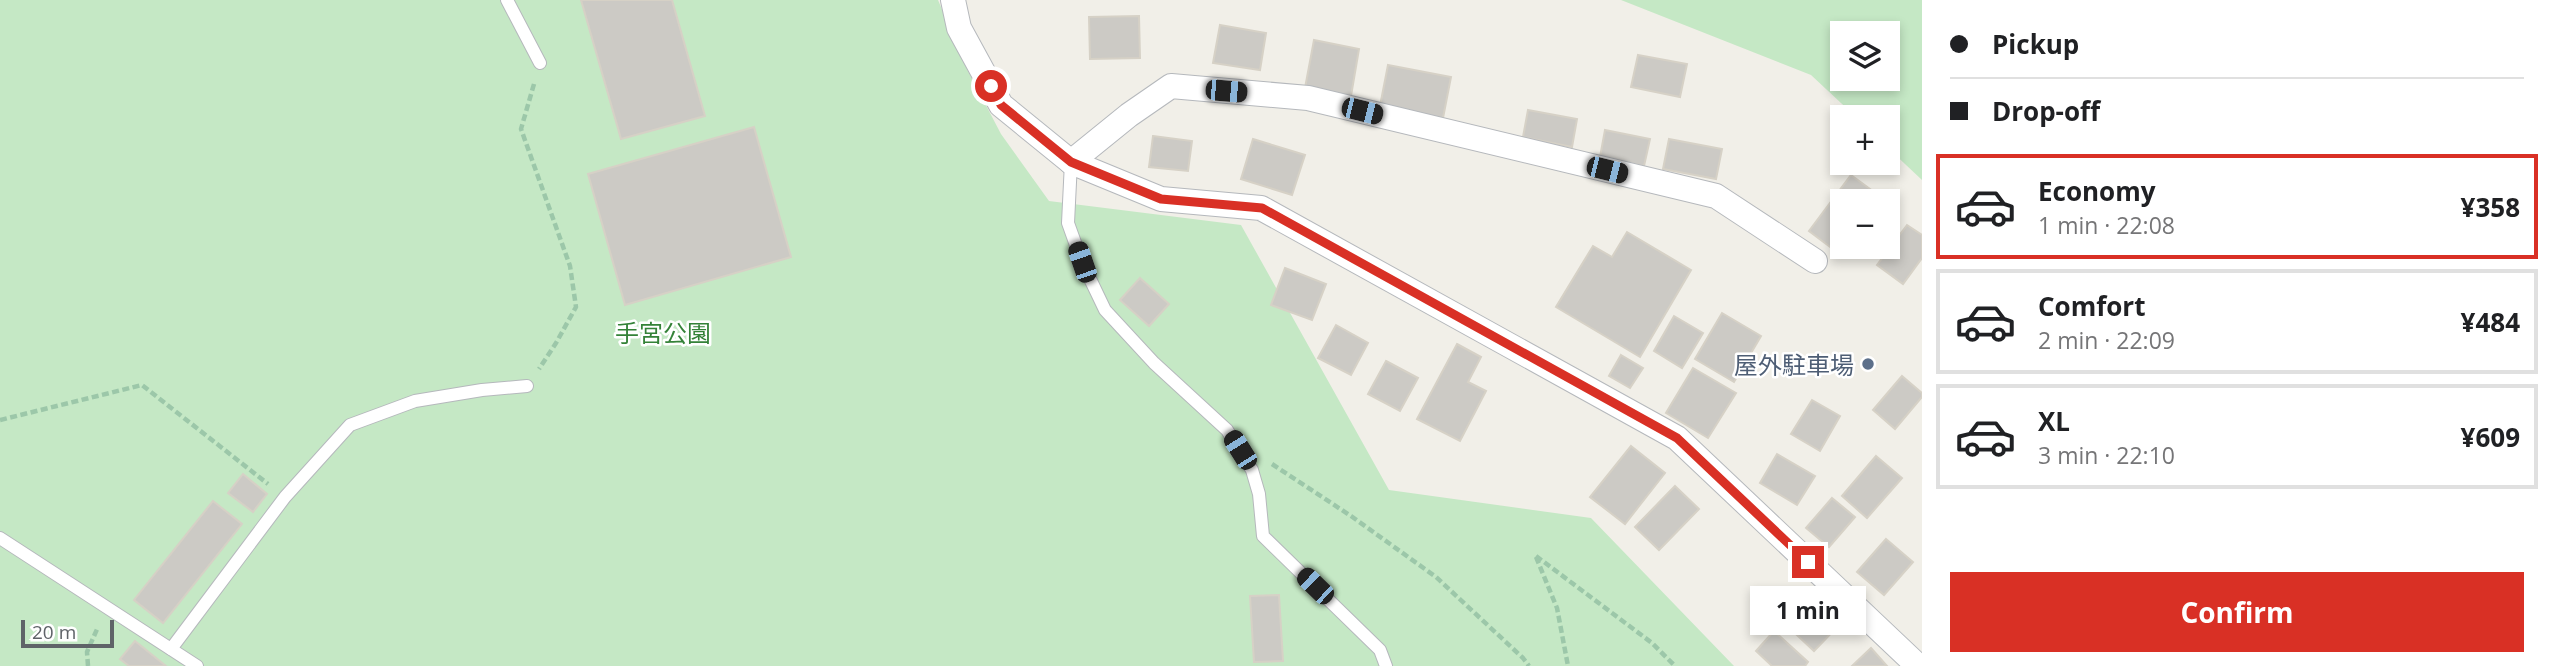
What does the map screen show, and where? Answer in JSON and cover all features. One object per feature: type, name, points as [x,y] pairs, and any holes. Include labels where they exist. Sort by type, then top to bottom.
[{"type":"street","points":[[953,0],[960,28],[1001,105],[1071,162],[1161,199],[1262,208],[1677,438],[1918,666]]},
{"type":"street","points":[[1071,162],[1129,115],[1171,86],[1308,98],[1716,196],[1815,261]]},
{"type":"lane","points":[[507,0],[540,63]]},
{"type":"lane","points":[[1071,162],[1068,223],[1082,262],[1105,310],[1154,363],[1227,430],[1252,470],[1259,494],[1263,536],[1380,650],[1386,666]]},
{"type":"lane","points":[[171,649],[285,497],[350,425],[415,401],[527,386]]},
{"type":"lane","points":[[0,538],[197,666]]},
{"type":"path","points":[[527,386],[576,307],[569,267],[521,129],[540,63]]},
{"type":"path","points":[[0,420],[142,385],[285,497]]},
{"type":"path","points":[[1271,463],[1436,577],[1524,658],[1529,666]]},
{"type":"path","points":[[1569,666],[1557,608],[1536,556],[1652,643],[1675,666]]},
{"type":"path","points":[[89,666],[88,652],[107,607]]},
{"type":"green space","name":"手宮公園","points":[[0,0],[938,0],[968,71],[1001,134],[1049,201],[1241,225],[1389,490],[1591,518],[1734,666],[0,666]]},
{"type":"green space","points":[[1621,0],[1922,0],[1922,180],[1900,159],[1900,105],[1843,105],[1811,75]]},
{"type":"building","points":[[581,0],[672,0],[705,116],[621,139]]},
{"type":"building","points":[[1139,16],[1140,58],[1090,59],[1089,17]]},
{"type":"building","points":[[1220,25],[1266,33],[1260,70],[1213,63]]},
{"type":"building","points":[[1314,40],[1359,49],[1351,96],[1305,88]]},
{"type":"building","points":[[1638,55],[1687,64],[1680,97],[1631,87]]},
{"type":"building","points":[[1388,65],[1451,77],[1443,118],[1380,106]]},
{"type":"building","points":[[1528,110],[1577,119],[1572,147],[1523,137]]},
{"type":"building","points":[[754,127],[791,257],[625,305],[588,174]]},
{"type":"building","points":[[1605,130],[1650,139],[1644,166],[1600,157]]},
{"type":"building","points":[[1153,136],[1192,141],[1188,171],[1149,167]]},
{"type":"building","points":[[1253,139],[1305,155],[1292,195],[1241,179]]},
{"type":"building","points":[[1669,139],[1722,149],[1716,179],[1663,169]]},
{"type":"building","points":[[1851,175],[1870,189],[1840,189]]},
{"type":"building","points":[[1830,203],[1830,247],[1809,231]]},
{"type":"building","points":[[1907,225],[1922,235],[1922,258],[1903,284],[1877,265],[1882,259],[1900,259],[1900,234]]},
{"type":"building","points":[[1627,232],[1691,270],[1640,357],[1556,307],[1593,246],[1612,257]]},
{"type":"building","points":[[1285,268],[1326,284],[1312,320],[1271,305]]},
{"type":"building","points":[[1140,278],[1169,304],[1149,326],[1120,300]]},
{"type":"building","points":[[1722,313],[1761,336],[1734,382],[1695,359]]},
{"type":"building","points":[[1674,316],[1703,333],[1682,368],[1654,351]]},
{"type":"building","points":[[1336,325],[1368,343],[1351,375],[1318,358]]},
{"type":"building","points":[[1457,344],[1481,357],[1468,382],[1486,391],[1460,441],[1417,419]]},
{"type":"building","points":[[1621,355],[1643,368],[1630,388],[1609,376]]},
{"type":"building","points":[[1386,361],[1418,378],[1400,411],[1368,394]]},
{"type":"building","points":[[1693,368],[1736,393],[1708,438],[1666,413]]},
{"type":"building","points":[[1902,376],[1922,393],[1922,397],[1895,429],[1873,410]]},
{"type":"building","points":[[1812,400],[1840,416],[1820,451],[1791,434]]},
{"type":"building","points":[[1631,446],[1665,473],[1625,524],[1590,497]]},
{"type":"building","points":[[1777,454],[1815,476],[1797,505],[1760,483]]},
{"type":"building","points":[[1876,456],[1902,478],[1867,518],[1842,496]]},
{"type":"building","points":[[243,474],[267,494],[253,512],[228,493]]},
{"type":"building","points":[[1675,486],[1699,509],[1659,550],[1635,527]]},
{"type":"building","points":[[1832,498],[1855,517],[1829,547],[1806,528]]},
{"type":"building","points":[[213,501],[242,524],[163,623],[134,600]]},
{"type":"building","points":[[1886,539],[1913,562],[1884,595],[1857,572]]},
{"type":"building","points":[[1808,593],[1840,624],[1814,651],[1782,621]]},
{"type":"building","points":[[1279,595],[1283,661],[1254,662],[1250,596]]},
{"type":"building","points":[[1774,631],[1808,662],[1805,666],[1772,666],[1756,651]]},
{"type":"building","points":[[135,641],[166,666],[129,666],[120,659]]},
{"type":"building","points":[[1871,648],[1887,666],[1852,666]]},
{"type":"place","name":"屋外駐車場","points":[[1868,364]]},
{"type":"route","points":[[991,86],[1001,105],[1071,162],[1161,199],[1262,208],[1677,438],[1808,562]]}]
